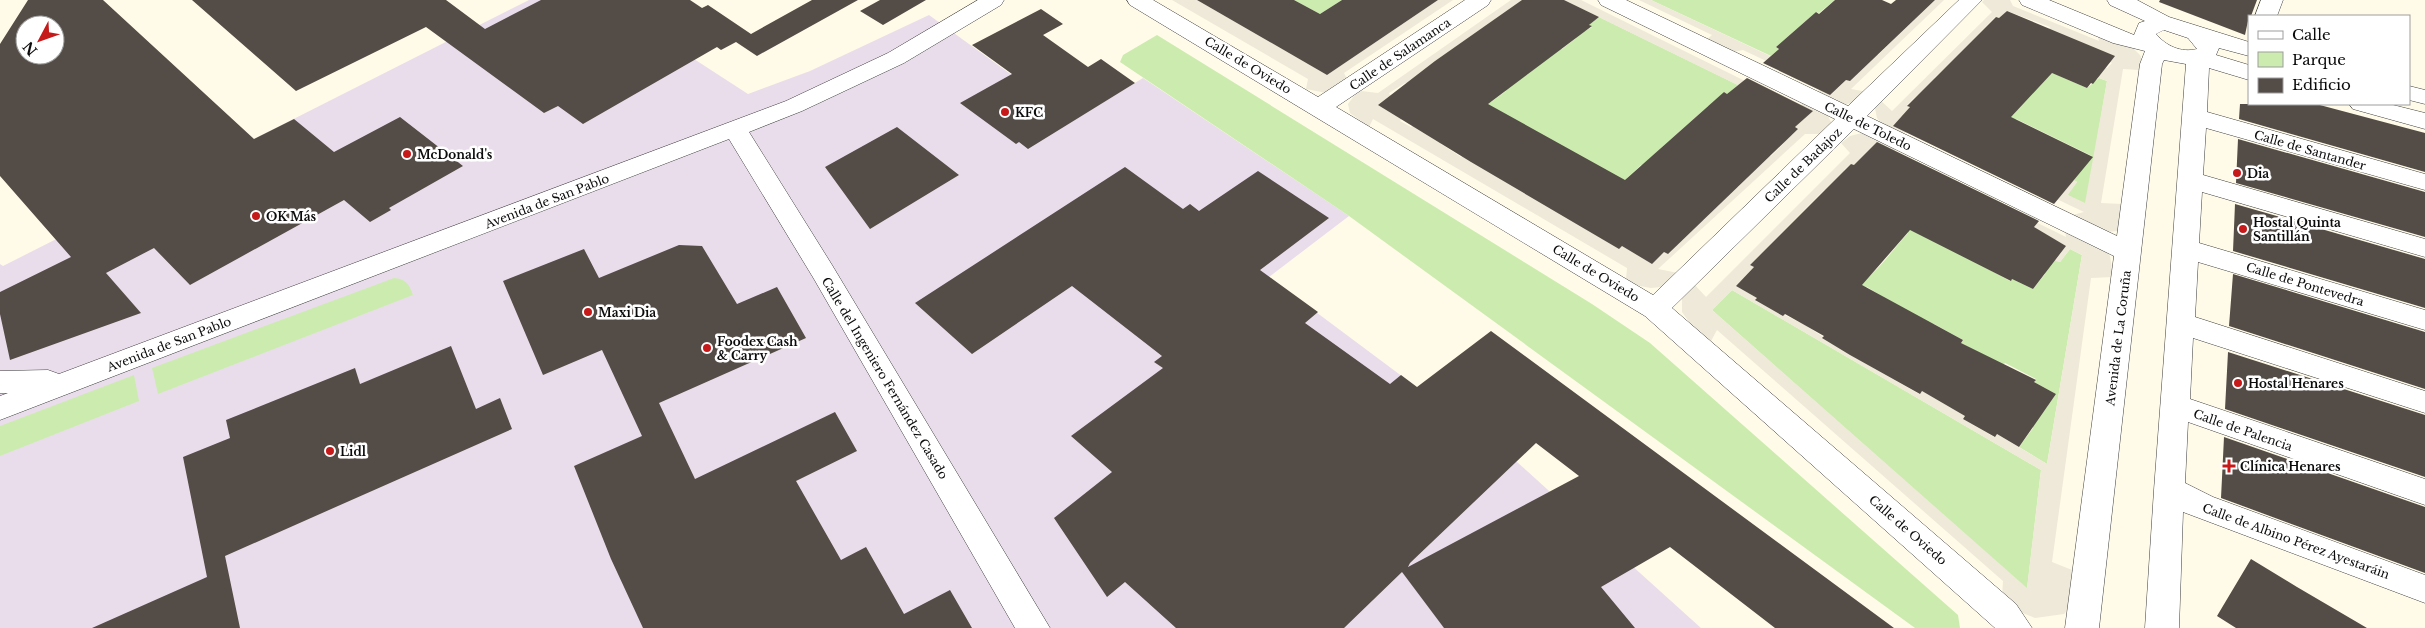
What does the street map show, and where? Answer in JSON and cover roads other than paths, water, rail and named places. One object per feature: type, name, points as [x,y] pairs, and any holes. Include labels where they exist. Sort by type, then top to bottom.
[{"type":"street","name":"Avenida de San Pablo","points":[[0,408],[735,129],[848,82],[896,58],[993,0]]},
{"type":"street","name":"Calle de Oviedo","points":[[1138,0],[1655,309],[2010,621],[2033,628]]},
{"type":"street","name":"Calle de Salamanca","points":[[1320,108],[1480,0]]},
{"type":"street","name":"Calle de Toledo","points":[[1609,0],[2128,252]]},
{"type":"street","name":"Calle de Badajoz","points":[[1655,309],[1971,0]]},
{"type":"street","points":[[2030,0],[2121,38],[2159,40]]},
{"type":"street","points":[[2118,0],[2142,10],[2159,40],[2174,55],[2198,50],[2248,49]]},
{"type":"street","points":[[2266,15],[2272,0]]},
{"type":"street","name":"Avenida de La Coruña","points":[[2082,628],[2151,64],[2159,40]]},
{"type":"street","points":[[2198,50],[2248,73]]},
{"type":"street","points":[[2162,628],[2174,406],[2191,180],[2198,50]]},
{"type":"street","points":[[2410,93],[2425,97]]},
{"type":"street","points":[[2365,105],[2425,121]]},
{"type":"street","name":"Calle de Santander","points":[[2195,118],[2425,182]]},
{"type":"street","name":"Calle del Ingeniero Fernández Casado","points":[[735,129],[823,272],[1033,628]]},
{"type":"street","points":[[2191,180],[2425,248]]},
{"type":"street","name":"Calle de Pontevedra","points":[[2186,248],[2425,320]]},
{"type":"street","points":[[2181,323],[2425,402]]},
{"type":"street","name":"Avenida de San Pablo","points":[[0,382],[41,382],[89,374]]},
{"type":"street","name":"Calle de Palencia","points":[[2174,406],[2425,492]]},
{"type":"street","name":"Calle de Albino Pérez Ayestaráin","points":[[2169,490],[2202,506],[2425,589]]},
{"type":"place","name":"KFC","points":[[1005,112]]},
{"type":"place","name":"McDonald's","points":[[407,154]]},
{"type":"place","name":"Dia","points":[[2237,173]]},
{"type":"place","name":"OK Más","points":[[256,216]]},
{"type":"place","name":"Hostal Quinta Santillán","points":[[2243,229]]},
{"type":"place","name":"Maxi Dia","points":[[588,312]]},
{"type":"place","name":"Foodex Cash & Carry","points":[[707,348]]},
{"type":"place","name":"Hostal Henares","points":[[2238,383]]},
{"type":"place","name":"Lidl","points":[[330,451]]},
{"type":"place","name":"Clínica Henares","points":[[2229,466]]}]
